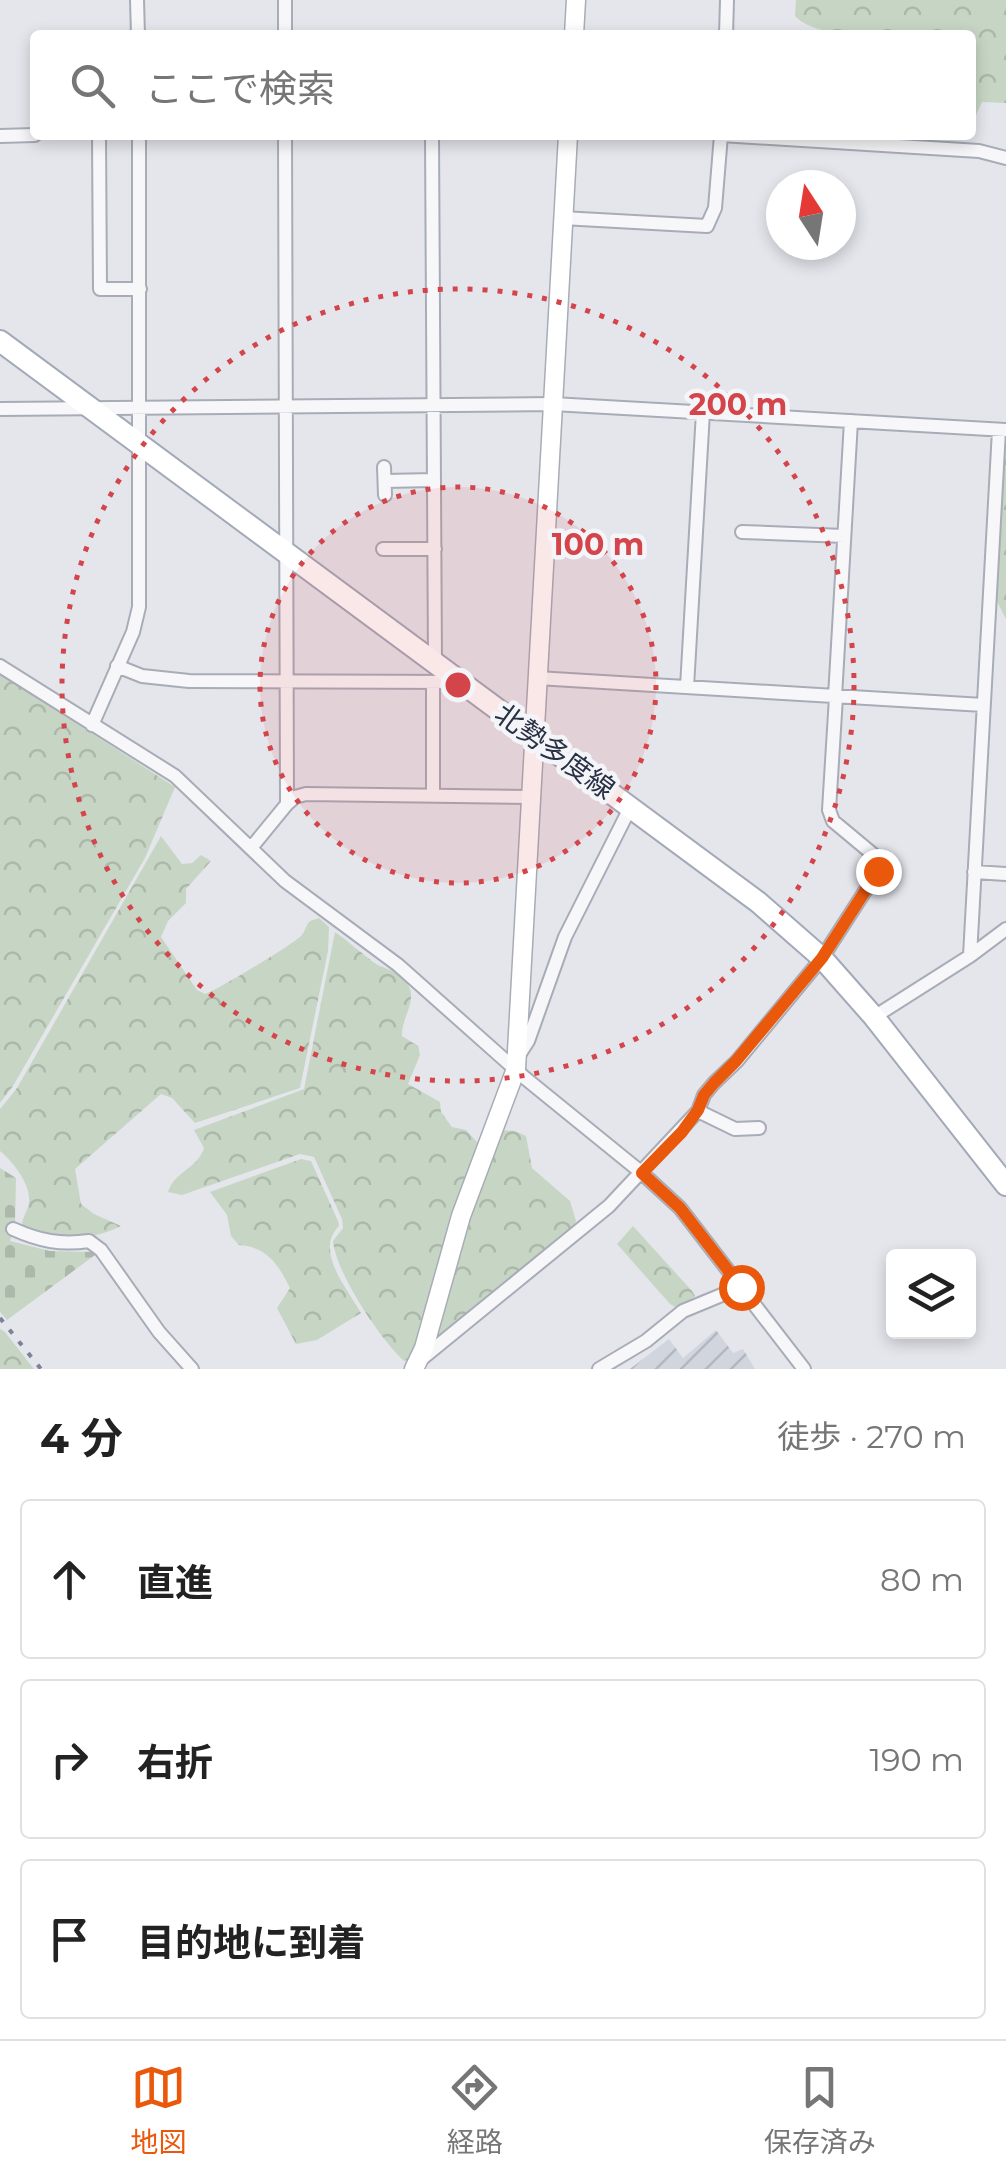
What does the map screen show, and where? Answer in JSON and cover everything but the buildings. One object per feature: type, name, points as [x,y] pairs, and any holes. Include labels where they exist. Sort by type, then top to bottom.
[{"type":"main road","points":[[574,30],[576,0]]},
{"type":"main road","points":[[418,1367],[461,1216],[516,1064],[568,140]]},
{"type":"main road","name":"北勢多度線","points":[[0,341],[288,553],[434,672],[463,682],[758,902],[822,958],[874,1017],[1006,1185]]},
{"type":"street","points":[[137,0],[138,30]]},
{"type":"street","points":[[284,0],[285,30]]},
{"type":"street","points":[[726,30],[728,0]]},
{"type":"street","points":[[0,136],[30,135]]},
{"type":"street","points":[[98,140],[100,289],[140,289]]},
{"type":"street","points":[[92,724],[133,632],[139,608],[139,140]]},
{"type":"street","points":[[285,140],[287,804]]},
{"type":"street","points":[[432,140],[433,794]]},
{"type":"street","points":[[562,218],[707,226],[715,208],[721,140]]},
{"type":"street","points":[[802,140],[979,151],[1006,158]]},
{"type":"street","points":[[0,408],[552,404],[1002,430],[970,956]]},
{"type":"street","points":[[687,687],[703,412]]},
{"type":"street","points":[[418,1367],[609,1206],[642,1173],[822,958],[878,871],[881,861],[833,821],[829,810],[852,421]]},
{"type":"street","points":[[384,481],[434,480]]},
{"type":"street","points":[[742,532],[844,536]]},
{"type":"street","points":[[383,548],[434,548]]},
{"type":"street","points":[[0,666],[175,776],[319,909],[398,965],[642,1173],[680,1208],[804,1369]]},
{"type":"street","points":[[118,666],[162,679],[287,681],[434,672]]},
{"type":"street","points":[[537,678],[983,705]]},
{"type":"street","points":[[251,848],[287,804],[306,794],[531,797]]},
{"type":"street","points":[[516,1064],[565,938],[630,806]]},
{"type":"street","points":[[974,872],[1006,874]]},
{"type":"street","points":[[874,1017],[1006,929]]},
{"type":"street","points":[[698,1110],[736,1129],[759,1128]]},
{"type":"street","points":[[12,1229],[40,1241],[89,1242],[101,1250],[159,1332],[192,1369]]},
{"type":"street","points":[[599,1369],[646,1341],[683,1311],[741,1287]]},
{"type":"shaded area","points":[[716,1330],[733,1353],[743,1349],[755,1369],[630,1369],[669,1339],[683,1358]]},
{"type":"green space","points":[[796,0],[1006,0],[1006,103],[982,102],[976,115],[976,30],[824,30],[795,16]]},
{"type":"green space","points":[[1006,436],[1006,619],[994,596],[1002,440]]},
{"type":"green space","points":[[0,674],[175,787],[145,858],[0,1103]]},
{"type":"green space","points":[[161,836],[182,864],[192,863],[201,855],[211,861],[186,889],[186,903],[168,921],[161,937],[197,990],[205,994],[256,966],[302,935],[310,921],[319,918],[329,927],[328,951],[300,1088],[195,1123],[172,1098],[161,1094],[75,1169],[81,1204],[121,1226],[84,1237],[46,1235],[22,1226],[29,1195],[20,1174],[0,1151],[0,1109],[17,1088]]},
{"type":"green space","points":[[335,932],[407,983],[411,1000],[402,1036],[418,1046],[420,1055],[408,1084],[440,1102],[441,1112],[452,1127],[466,1130],[479,1144],[418,1349],[411,1359],[404,1361],[372,1322],[342,1270],[333,1241],[343,1228],[342,1219],[314,1157],[300,1154],[182,1195],[168,1192],[204,1148],[194,1130],[304,1089]]},
{"type":"green space","points":[[498,1130],[526,1136],[532,1168],[570,1201],[576,1221],[573,1229],[430,1349],[493,1136]]},
{"type":"green space","points":[[301,1159],[311,1161],[338,1221],[332,1236],[331,1258],[361,1313],[317,1340],[296,1344],[277,1308],[290,1288],[286,1279],[264,1253],[239,1245],[231,1236],[227,1215],[210,1192]]},
{"type":"green space","points":[[0,1168],[16,1178],[15,1225],[10,1241],[50,1251],[95,1255],[7,1320],[0,1312]]},
{"type":"green space","points":[[633,1226],[695,1296],[678,1309],[617,1244]]},
{"type":"green space","points":[[0,1329],[5,1332],[34,1369],[0,1369]]},
{"type":"railway","points":[[0,1318],[41,1369]]},
{"type":"route","points":[[741,1287],[680,1208],[642,1173],[682,1132],[704,1095],[822,958],[878,871]]}]
